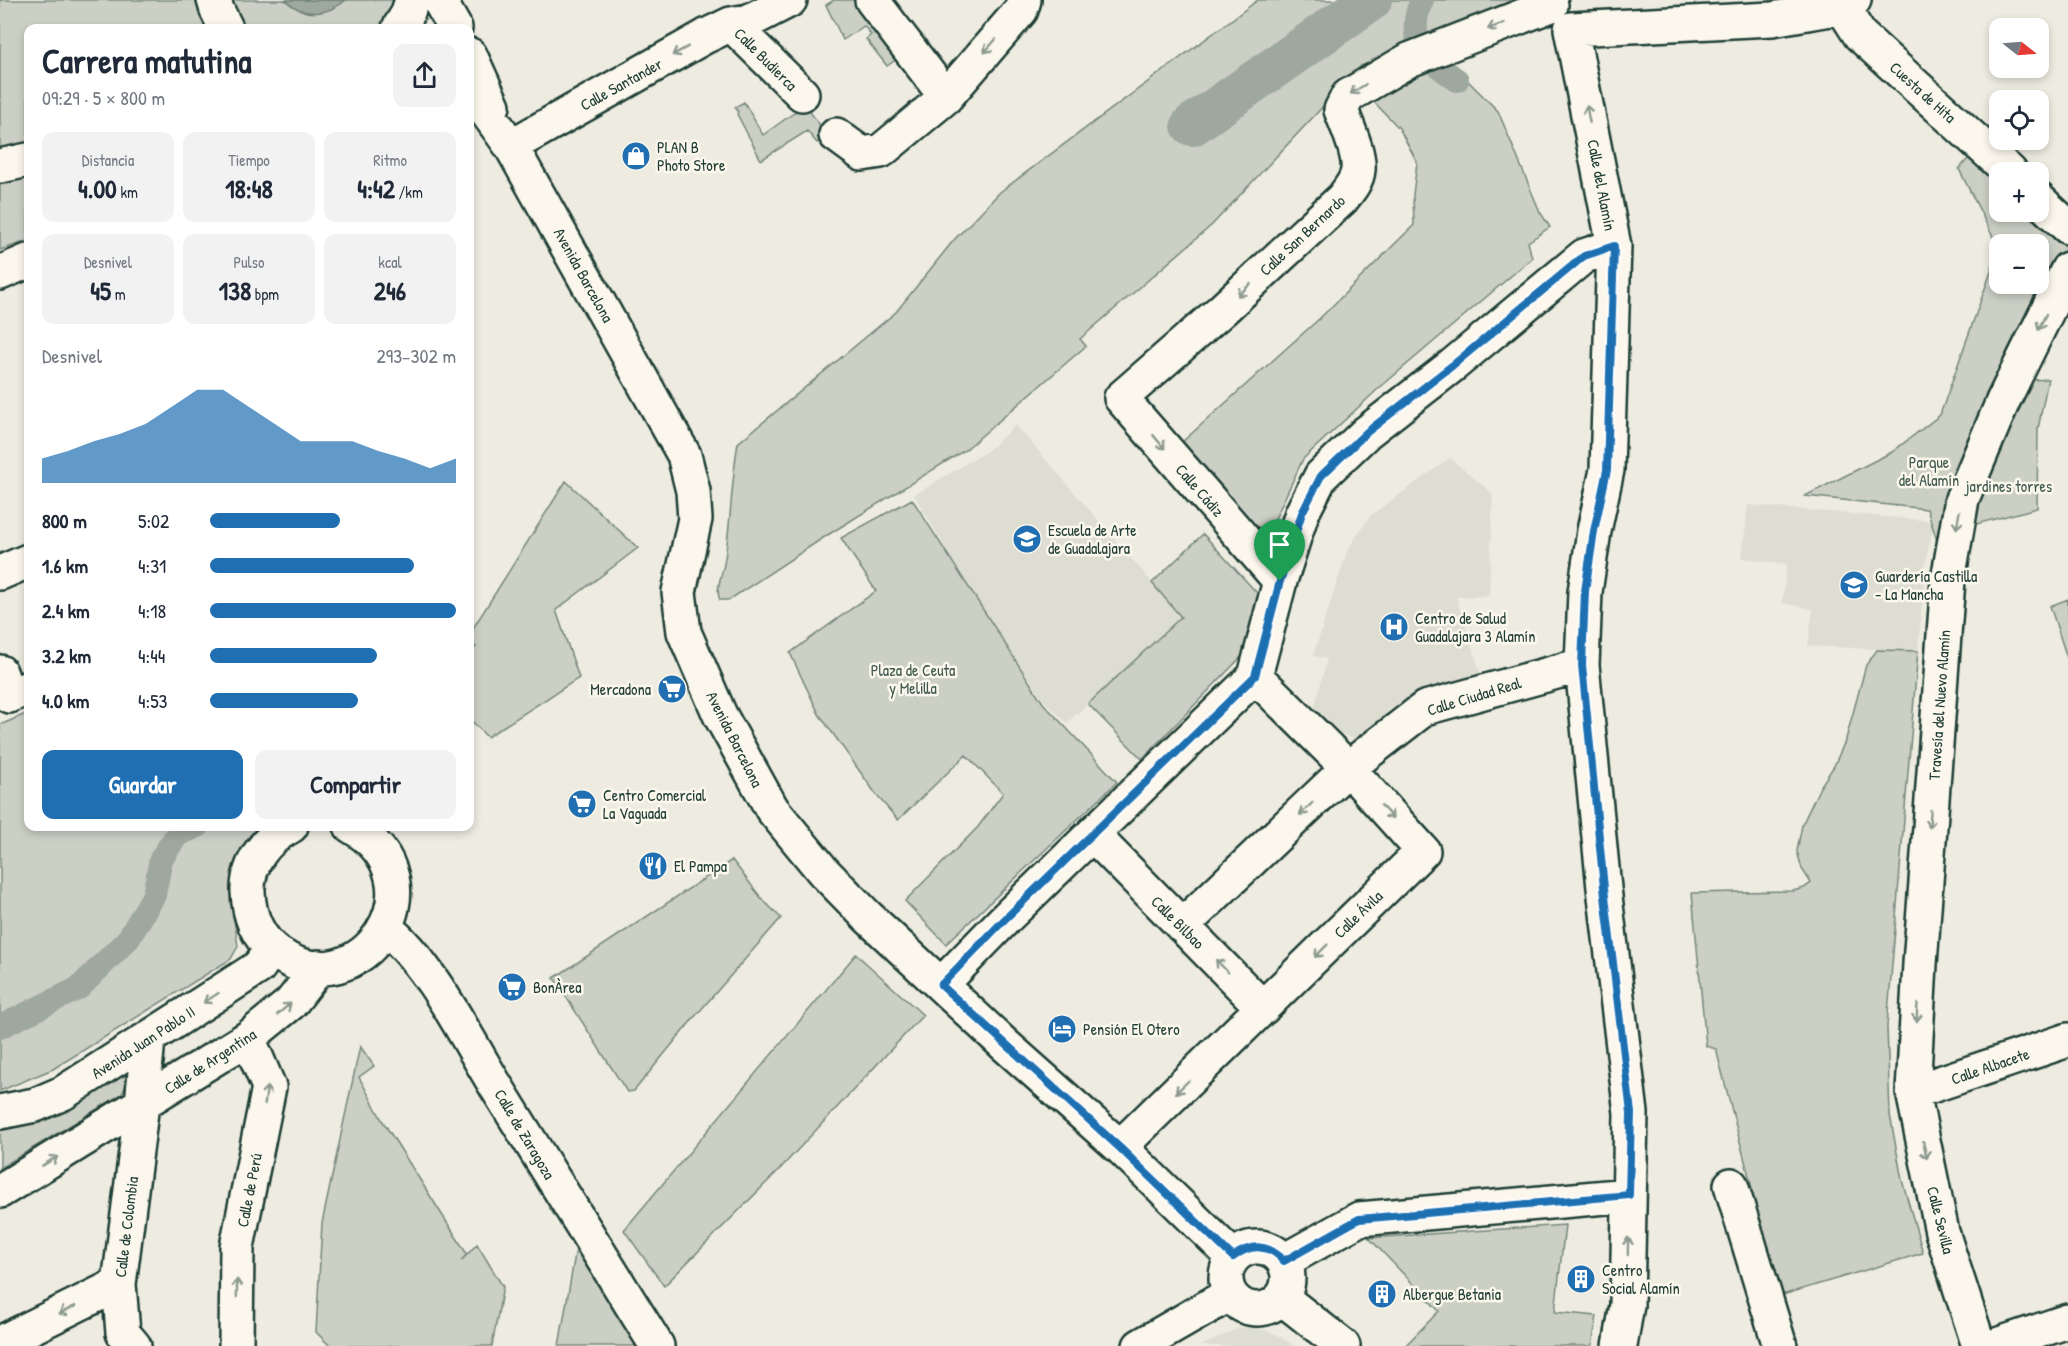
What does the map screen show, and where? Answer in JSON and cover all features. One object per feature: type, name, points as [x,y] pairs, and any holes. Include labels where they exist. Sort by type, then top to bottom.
[{"type":"street","points":[[214,0],[224,24]]},
{"type":"street","points":[[401,24],[412,0]]},
{"type":"street","points":[[439,0],[453,24]]},
{"type":"street","name":"Calle Santander","points":[[511,146],[731,24],[749,21],[790,0]]},
{"type":"street","points":[[872,0],[946,97]]},
{"type":"street","points":[[836,135],[862,154],[881,151],[946,97],[1021,10],[1024,0]]},
{"type":"street","name":"Calle San Bernardo","points":[[1121,398],[1222,310],[1342,199],[1354,184],[1359,169],[1341,110],[1348,96],[1409,60],[1439,48],[1556,11],[1772,19],[1848,3]]},
{"type":"street","name":"Cuesta de Hita","points":[[1848,3],[1860,35],[1999,162]]},
{"type":"street","name":"Calle del Alamín","points":[[1556,11],[1614,246],[1607,470],[1594,531],[1585,591],[1582,665],[1604,888],[1631,1113],[1627,1305],[1620,1346]]},
{"type":"street","name":"Calle Budierca","points":[[731,24],[802,94]]},
{"type":"street","points":[[474,64],[511,146]]},
{"type":"street","name":"Avenida Barcelona","points":[[474,95],[511,146],[684,455],[693,491],[695,519],[679,592],[684,632],[720,715],[772,809],[823,871],[868,917],[1120,1148],[1233,1257]]},
{"type":"street","points":[[0,166],[24,161]]},
{"type":"street","points":[[2049,209],[2068,227]]},
{"type":"street","points":[[941,985],[1004,920],[1255,676],[1280,581],[1302,513],[1321,476],[1367,432],[1462,358],[1584,256],[1614,246]]},
{"type":"street","points":[[0,273],[24,263]]},
{"type":"street","name":"Travesía del Nuevo Alamín","points":[[1913,1092],[1947,580],[1962,499],[2003,401],[2068,269]]},
{"type":"street","name":"Calle Cádiz","points":[[1121,398],[1280,581]]},
{"type":"street","points":[[0,573],[24,563]]},
{"type":"street","name":"Calle Ciudad Real","points":[[1182,926],[1348,768],[1425,708],[1582,665]]},
{"type":"street","points":[[0,672],[9,696],[24,690]]},
{"type":"street","name":"Calle Ávila","points":[[1120,1148],[1423,851],[1348,768],[1255,676]]},
{"type":"street","points":[[281,831],[265,845],[254,862],[248,883],[248,907],[256,930],[269,947],[286,959],[302,965],[319,967],[339,965],[358,957],[374,945],[386,928],[393,909],[394,889],[390,869],[381,851],[363,831]]},
{"type":"street","name":"Calle Bilbao","points":[[1094,835],[1263,1008]]},
{"type":"street","name":"Calle de Zaragoza","points":[[386,928],[412,953],[438,991],[580,1225],[657,1346]]},
{"type":"street","name":"Avenida Juan Pablo II","points":[[0,1112],[35,1105],[63,1093],[259,967],[269,947]]},
{"type":"street","name":"Calle de Argentina","points":[[0,1191],[248,1038],[291,1003],[319,967]]},
{"type":"street","name":"Calle de Perú","points":[[236,1346],[237,1247],[269,1087],[248,1038]]},
{"type":"street","name":"Calle de Colombia","points":[[134,1346],[123,1333],[119,1284],[148,1039]]},
{"type":"street","name":"Calle Albacete","points":[[1913,1092],[2068,1040]]},
{"type":"street","name":"Calle Sevilla","points":[[1913,1092],[1942,1232],[1979,1346]]},
{"type":"street","points":[[87,1139],[121,1149],[133,1173]]},
{"type":"street","points":[[1731,1185],[1780,1346]]},
{"type":"street","points":[[1284,1261],[1359,1219],[1629,1195]]},
{"type":"street","points":[[1252,1246],[1262,1246],[1277,1252],[1284,1261],[1289,1273],[1288,1283],[1282,1298],[1270,1307],[1256,1310],[1238,1303],[1230,1294],[1226,1282],[1228,1266],[1233,1257],[1242,1250],[1252,1246]]},
{"type":"street","points":[[0,1343],[119,1284]]},
{"type":"street","points":[[1140,1346],[1230,1294]]},
{"type":"street","points":[[1282,1298],[1343,1346]]},
{"type":"street","points":[[1994,1346],[2068,1321]]},
{"type":"shaded area","points":[[285,0],[346,0],[331,9],[315,13],[300,10]]},
{"type":"shaded area","name":"Escuela de Arte de Guadalajara","points":[[1016,425],[1182,617],[1067,723],[1044,701],[975,598],[914,495],[987,451]]},
{"type":"shaded area","name":"Centro de Salud Guadalajara 3 Alamín","points":[[1450,458],[1493,494],[1489,596],[1456,597],[1481,674],[1390,709],[1366,739],[1353,739],[1334,730],[1314,710],[1327,659],[1313,656],[1348,549],[1370,516]]},
{"type":"shaded area","name":"Guardería Castilla - La Mancha","points":[[1748,505],[1934,521],[1925,566],[1918,651],[1808,646],[1813,609],[1782,603],[1787,564],[1742,558]]},
{"type":"shaded area","points":[[1252,1326],[1276,1334],[1294,1346],[1201,1346],[1241,1327]]},
{"type":"green space","points":[[0,0],[206,0],[212,24],[24,24],[24,242],[0,250]]},
{"type":"green space","points":[[228,0],[398,0],[385,24],[240,24]]},
{"type":"green space","points":[[834,0],[865,0],[904,54],[887,66],[866,39],[871,35],[864,26],[843,40],[826,5]]},
{"type":"green space","points":[[1258,0],[1521,0],[1361,66],[1212,225],[1080,339],[1086,346],[965,450],[826,536],[729,600],[720,600],[719,587],[726,549],[738,443],[896,312],[953,241],[1000,192]]},
{"type":"green space","points":[[1447,60],[1498,111],[1540,212],[1550,227],[1528,242],[1532,258],[1377,390],[1303,459],[1273,523],[1267,528],[1258,528],[1181,443],[1319,319],[1414,225],[1413,195],[1417,162],[1399,128],[1370,98]]},
{"type":"green space","points":[[744,102],[763,135],[805,105],[828,136],[817,143],[807,131],[761,160],[737,114],[735,107]]},
{"type":"green space","name":"Parque del Alamín","points":[[1973,153],[1989,168],[1989,222],[2049,222],[2068,242],[2049,287],[2049,234],[1992,234],[1959,169]]},
{"type":"green space","name":"Parque del Alamín","points":[[1989,277],[1989,294],[2046,294],[1939,547],[1927,509],[1805,496],[1892,452],[1940,415]]},
{"type":"green space","name":"jardines torres","points":[[2048,379],[2038,429],[2037,508],[1965,527],[2017,381]]},
{"type":"green space","points":[[566,481],[638,548],[556,610],[579,678],[487,737],[474,723],[474,649],[476,647],[474,627]]},
{"type":"green space","name":"Plaza de Ceuta y Melilla","points":[[912,499],[1043,703],[1117,782],[946,944],[905,901],[978,827],[1003,793],[966,755],[898,820],[878,797],[819,714],[790,653],[876,591],[841,538]]},
{"type":"green space","points":[[1203,534],[1258,594],[1259,613],[1244,654],[1142,759],[1088,704],[1181,617],[1152,583]]},
{"type":"green space","points":[[2068,599],[2068,661],[2050,606]]},
{"type":"green space","points":[[1877,650],[1918,651],[1887,1026],[1890,1115],[1902,1180],[1923,1253],[1779,1296],[1746,1190],[1752,1188],[1716,1049],[1706,1046],[1692,893],[1793,891],[1811,883],[1802,869],[1797,851],[1802,825],[1846,739],[1866,665]]},
{"type":"green space","points":[[24,715],[24,831],[254,831],[239,857],[231,900],[238,946],[231,959],[53,1069],[0,1091],[0,725]]},
{"type":"green space","points":[[732,860],[762,899],[781,918],[634,1091],[627,1092],[554,978]]},
{"type":"green space","points":[[856,954],[923,1015],[778,1171],[664,1286],[624,1230]]},
{"type":"green space","points":[[360,1046],[374,1066],[359,1077],[382,1120],[467,1254],[461,1261],[477,1244],[503,1287],[492,1346],[330,1346],[316,1332],[322,1223]]},
{"type":"green space","points":[[116,1074],[125,1074],[126,1085],[122,1094],[0,1168],[0,1126]]},
{"type":"green space","points":[[1565,1225],[1555,1312],[1597,1316],[1592,1346],[1405,1346],[1439,1311],[1369,1238]]},
{"type":"green space","points":[[577,1243],[637,1346],[559,1346]]},
{"type":"waterway","points":[[1192,125],[1371,0]]},
{"type":"waterway","points":[[1422,0],[1416,26],[1421,47],[1436,64],[1457,80]]},
{"type":"waterway","points":[[0,1027],[79,988],[129,938],[154,895],[161,859],[177,835],[186,831]]},
{"type":"place","name":"PLAN B Photo Store","points":[[636,156]]},
{"type":"place","name":"Escuela de Arte de Guadalajara","points":[[1027,539]]},
{"type":"place","name":"Guardería Castilla - La Mancha","points":[[1854,585]]},
{"type":"place","name":"Centro de Salud Guadalajara 3 Alamín","points":[[1394,627]]},
{"type":"place","name":"Mercadona","points":[[672,689]]},
{"type":"place","name":"Centro Comercial La Vaguada","points":[[582,804]]},
{"type":"place","name":"El Pampa","points":[[653,866]]},
{"type":"place","name":"BonÀrea","points":[[512,987]]},
{"type":"place","name":"Pensión El Otero","points":[[1062,1029]]},
{"type":"place","name":"Centro Social Alamín","points":[[1581,1279]]},
{"type":"place","name":"Albergue Betania","points":[[1382,1294]]},
{"type":"route","points":[[1614,246],[1607,470],[1594,531],[1585,591],[1582,665],[1604,888],[1631,1113],[1629,1195],[1359,1219],[1284,1261],[1277,1252],[1262,1246],[1252,1246],[1233,1257],[1120,1148],[941,985],[1004,920],[1255,676],[1280,581],[1302,513],[1321,476],[1367,432],[1453,365],[1584,256],[1614,246]]}]
